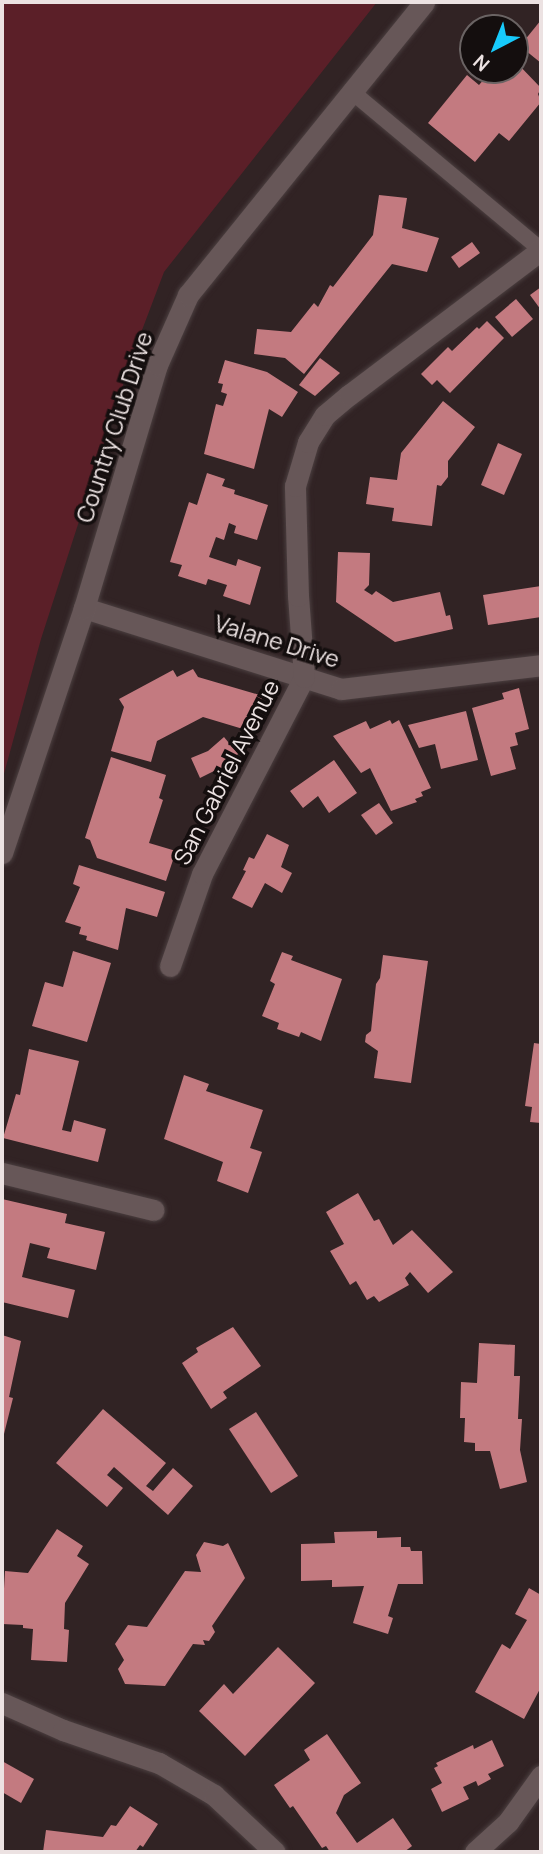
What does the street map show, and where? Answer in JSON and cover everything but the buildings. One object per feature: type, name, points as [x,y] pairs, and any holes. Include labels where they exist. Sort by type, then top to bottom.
[{"type":"street","name":"Country Club Drive","points":[[2,853],[85,608],[157,365],[188,295],[424,2]]},
{"type":"street","name":"San Gabriel Avenue","points":[[170,966],[202,874],[304,677],[298,596],[295,486],[308,442],[325,415],[349,395],[541,250]]},
{"type":"street","name":"Valane Drive","points":[[85,608],[341,689],[541,665]]},
{"type":"street","points":[[2,1173],[154,1210]]},
{"type":"street","points":[[2,1703],[63,1730],[159,1763],[214,1795],[275,1852]]},
{"type":"street","points":[[475,1852],[508,1822],[541,1776]]},
{"type":"lane","points":[[351,91],[541,250]]},
{"type":"shaded area","points":[[2,2],[377,2],[164,272],[133,354],[41,639],[2,781]]}]
